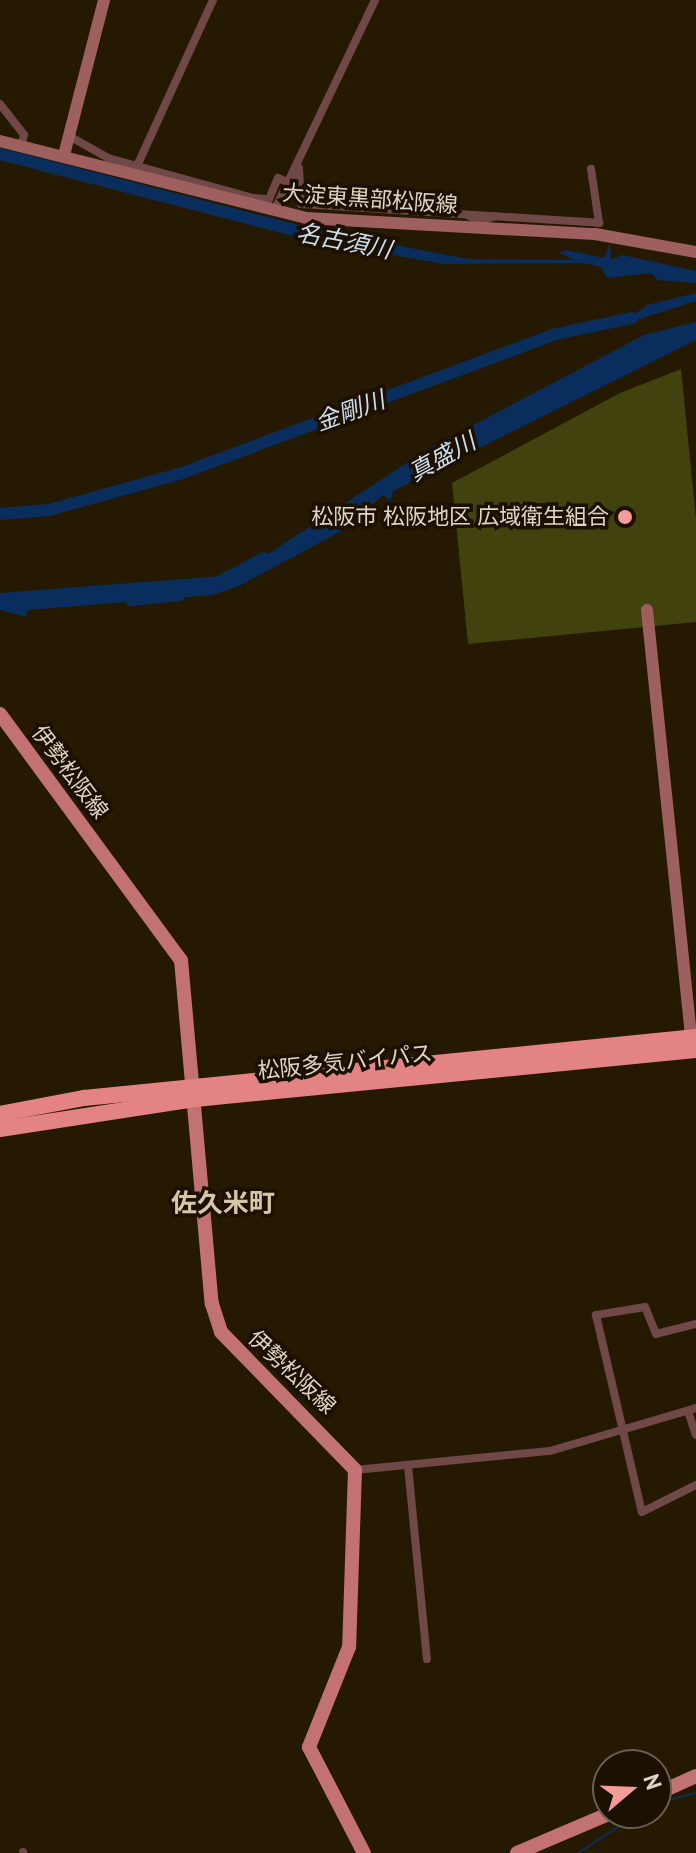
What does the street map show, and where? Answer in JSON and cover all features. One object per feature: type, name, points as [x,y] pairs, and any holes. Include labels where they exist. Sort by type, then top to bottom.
[{"type":"highway","name":"松阪多気バイパス","points":[[0,1114],[694,1043]]},
{"type":"highway","name":"松阪多気バイパス","points":[[0,1129],[195,1093]]},
{"type":"main road","points":[[64,155],[104,0]]},
{"type":"main road","name":"大淀東黒部松阪線","points":[[0,141],[64,155],[274,212],[595,234],[696,252]]},
{"type":"main road","points":[[647,610],[674,907],[694,1043]]},
{"type":"main road","name":"伊勢松阪線","points":[[0,714],[178,954],[195,1093],[216,1321],[243,1358],[355,1470]]},
{"type":"main road","points":[[355,1470],[349,1647],[309,1747],[364,1853]]},
{"type":"main road","points":[[672,1787],[696,1776]]},
{"type":"main road","points":[[517,1853],[592,1821]]},
{"type":"street","points":[[137,166],[213,0]]},
{"type":"street","points":[[274,212],[299,168],[375,0]]},
{"type":"street","points":[[0,104],[24,135],[21,146]]},
{"type":"street","points":[[69,136],[137,166],[269,199],[278,178],[287,182],[299,168]]},
{"type":"street","points":[[299,168],[301,204],[599,223],[591,169]]},
{"type":"street","points":[[466,214],[480,224],[497,215]]},
{"type":"street","points":[[0,1136],[43,1120]]},
{"type":"street","points":[[696,1324],[656,1334],[645,1307],[596,1315],[621,1434],[642,1512],[696,1485]]},
{"type":"street","points":[[355,1470],[550,1451],[621,1434],[692,1409],[696,1435]]},
{"type":"street","points":[[408,1466],[427,1659]]},
{"type":"shaded area","points":[[681,369],[696,519],[696,622],[468,644],[452,483],[620,393]]},
{"type":"water","points":[[306,228],[468,259],[575,260],[560,253],[566,250],[604,258],[610,243],[611,260],[622,255],[696,271],[696,283],[657,280],[651,273],[607,278],[601,267],[583,263],[445,264],[304,240]]},
{"type":"water","points":[[696,293],[696,301],[618,326],[647,305]]},
{"type":"water","points":[[696,322],[696,340],[393,491],[391,501],[383,495],[343,530],[239,586],[212,595],[28,610],[26,617],[0,610],[0,593],[236,575],[428,449],[644,335]]},
{"type":"waterway","name":"名古須川","points":[[0,154],[318,236]]},
{"type":"waterway","name":"金剛川","points":[[0,514],[49,510],[182,473],[556,334],[632,318]]},
{"type":"waterway","name":"真盛川","points":[[217,583],[264,558]]},
{"type":"waterway","name":"真盛川","points":[[131,600],[180,595]]},
{"type":"waterway","points":[[672,1799],[696,1793]]},
{"type":"waterway","points":[[578,1853],[615,1829]]},
{"type":"place","name":"松阪市 松阪地区 広域衛生組合","points":[[625,517]]},
{"type":"district","name":"佐久米町","points":[[223,1203]]}]
